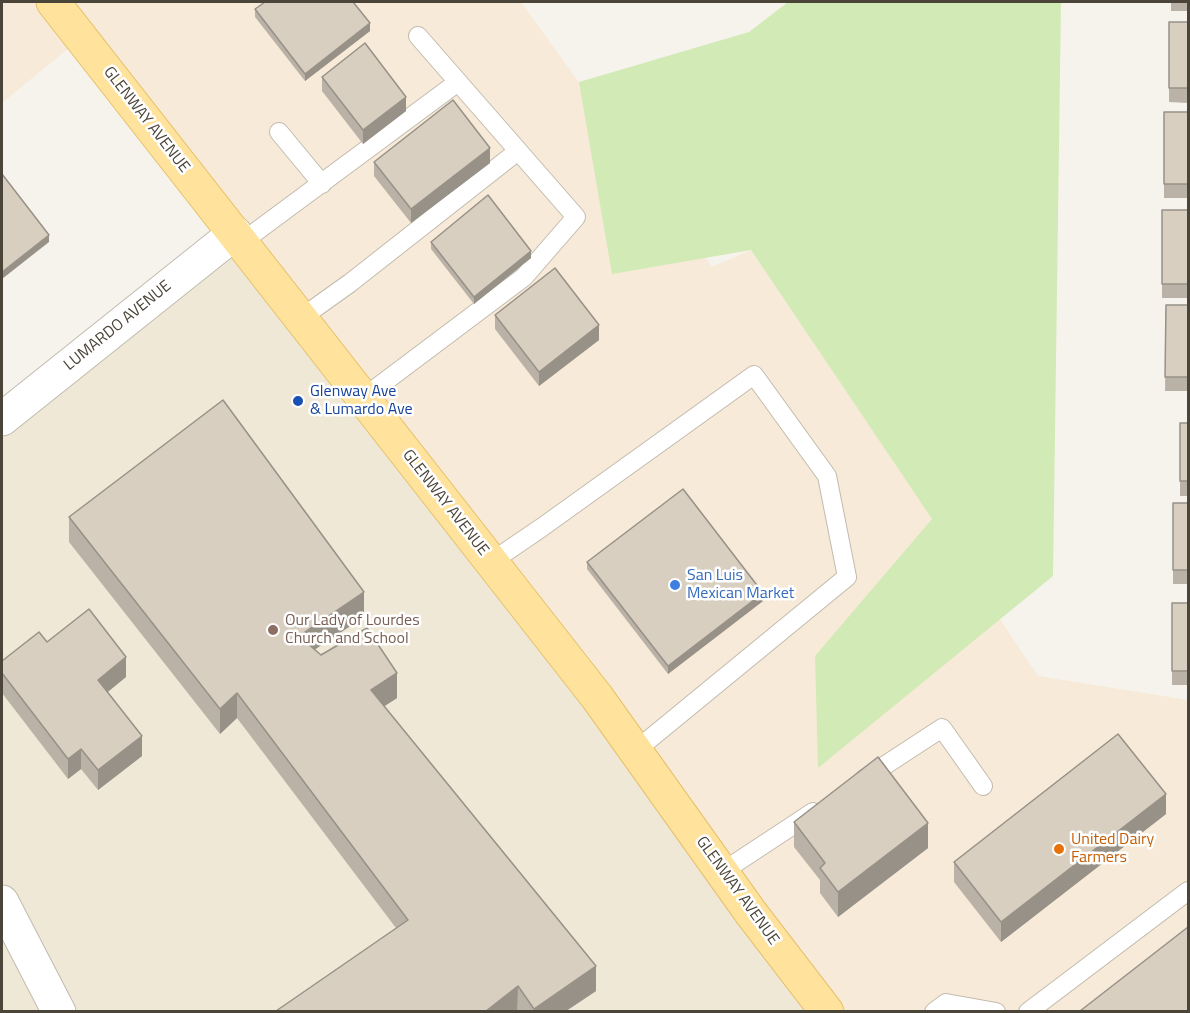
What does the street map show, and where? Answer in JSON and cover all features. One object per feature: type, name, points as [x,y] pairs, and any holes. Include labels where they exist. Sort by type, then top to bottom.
[{"type":"main road","name":"GLENWAY AVENUE","points":[[52,2],[597,697],[722,872],[827,1011]]},
{"type":"street","name":"LUMARDO AVENUE","points":[[2,418],[238,237]]},
{"type":"street","points":[[2,902],[59,1011]]},
{"type":"lane","points":[[363,398],[524,277],[576,217],[418,36]]},
{"type":"lane","points":[[238,237],[322,184],[458,82]]},
{"type":"lane","points":[[279,132],[322,184]]},
{"type":"lane","points":[[301,318],[350,283],[518,151]]},
{"type":"lane","points":[[491,562],[754,375],[827,476],[847,577],[635,750]]},
{"type":"lane","points":[[846,791],[942,728],[983,786]]},
{"type":"lane","points":[[722,872],[826,804]]},
{"type":"lane","points":[[1028,1011],[1188,891]]},
{"type":"lane","points":[[934,1011],[946,1003],[996,1011]]},
{"type":"shaded area","points":[[2,2],[521,2],[712,267],[751,250],[1038,676],[1188,700],[1188,1011],[827,1011],[81,38],[2,103]]},
{"type":"shaded area","name":"Our Lady of Lourdes Church and School","points":[[235,233],[827,1012],[2,1012],[2,419]]},
{"type":"green space","points":[[788,2],[1061,2],[1053,576],[818,768],[815,656],[932,519],[751,250],[612,274],[579,82],[749,32]]},
{"type":"building","points":[[265,2],[353,2],[370,23],[305,74],[255,9]]},
{"type":"building","points":[[1169,22],[1188,22],[1188,88],[1169,88]]},
{"type":"building","points":[[365,43],[406,97],[363,130],[322,77]]},
{"type":"building","points":[[453,100],[490,148],[411,209],[374,162]]},
{"type":"building","points":[[1164,112],[1188,112],[1188,184],[1164,184]]},
{"type":"building","points":[[2,174],[49,235],[2,272]]},
{"type":"building","points":[[488,195],[531,251],[474,297],[431,242]]},
{"type":"building","points":[[1162,210],[1188,210],[1188,284],[1162,284]]},
{"type":"building","points":[[555,268],[599,325],[539,372],[495,315]]},
{"type":"building","points":[[1166,305],[1188,305],[1188,377],[1165,377]]},
{"type":"building","points":[[223,400],[364,592],[299,636],[321,655],[367,628],[397,673],[371,690],[596,966],[534,1009],[518,986],[486,1011],[276,1011],[408,920],[237,693],[220,709],[69,517]]},
{"type":"building","points":[[1180,423],[1188,423],[1188,481],[1180,481]]},
{"type":"building","name":"San Luis Mexican Market","points":[[683,489],[763,593],[668,666],[587,562]]},
{"type":"building","points":[[1173,503],[1188,503],[1188,570],[1173,570]]},
{"type":"building","points":[[1172,603],[1188,603],[1188,671],[1172,671]]},
{"type":"building","points":[[89,609],[126,657],[98,680],[142,736],[98,770],[81,749],[68,759],[2,673],[2,661],[39,632],[47,642]]},
{"type":"building","points":[[1118,734],[1166,794],[1001,922],[954,862]]},
{"type":"building","points":[[878,757],[928,823],[838,892],[820,868],[825,863],[794,822]]},
{"type":"building","points":[[1188,927],[1188,1011],[1080,1011]]},
{"type":"place","name":"Glenway Ave & Lumardo Ave","points":[[298,401]]},
{"type":"place","name":"San Luis Mexican Market","points":[[675,585]]},
{"type":"place","name":"Our Lady of Lourdes Church and School","points":[[273,630]]},
{"type":"place","name":"United Dairy Farmers","points":[[1059,849]]}]
